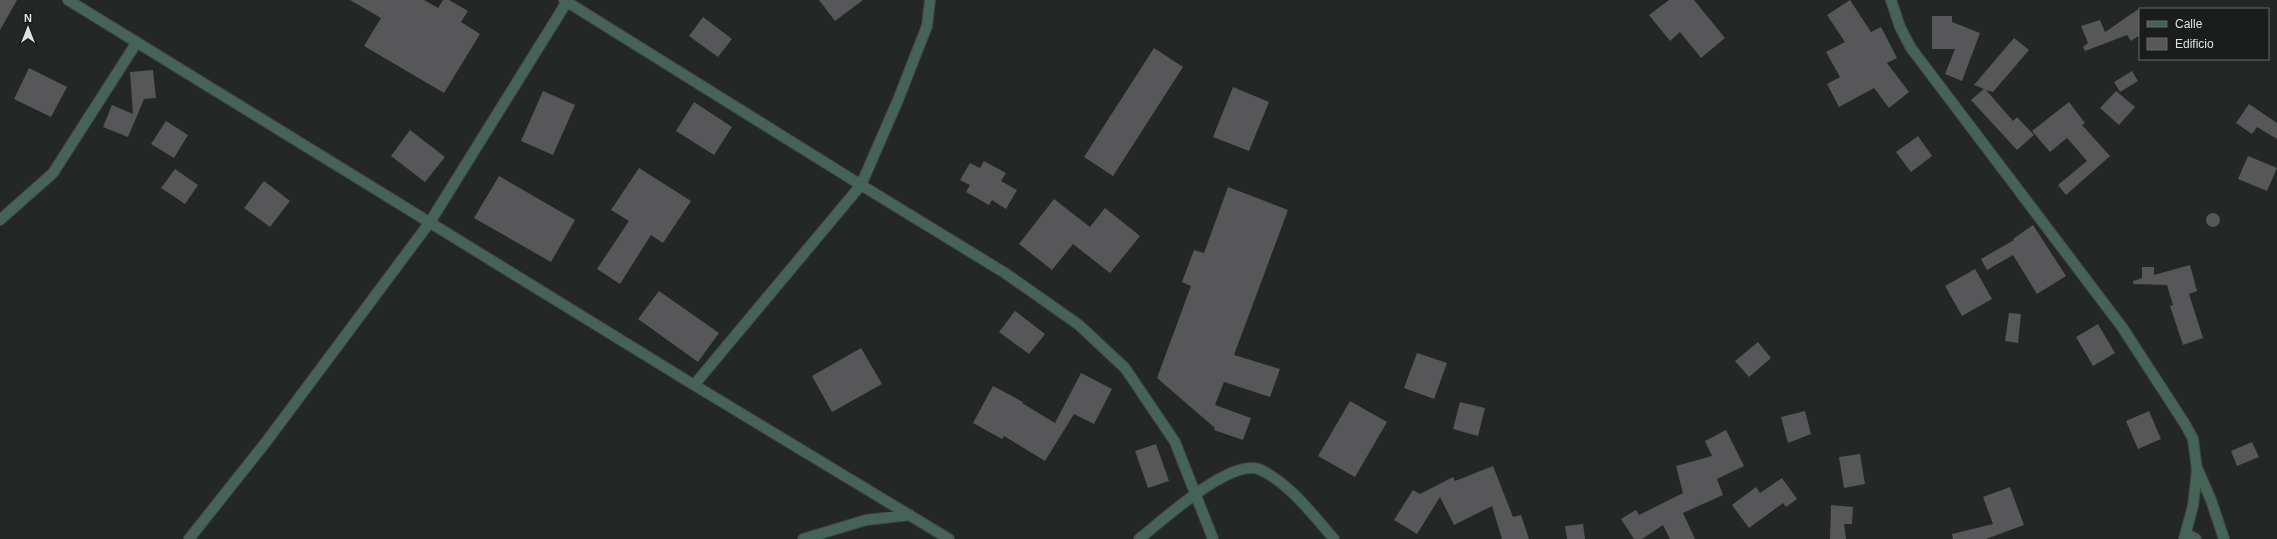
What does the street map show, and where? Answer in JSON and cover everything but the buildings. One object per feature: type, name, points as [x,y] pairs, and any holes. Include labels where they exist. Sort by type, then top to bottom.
[{"type":"street","points":[[68,0],[694,385],[949,539]]},
{"type":"street","points":[[694,385],[861,185],[927,26],[930,0]]},
{"type":"street","points":[[1891,0],[1900,27],[1911,48],[2122,327],[2181,418],[2193,438],[2198,470],[2211,500],[2224,539]]},
{"type":"street","points":[[189,539],[266,442],[430,222],[566,1],[1005,273],[1079,325],[1125,368],[1175,442],[1213,539]]},
{"type":"street","points":[[0,220],[54,174],[137,42]]},
{"type":"street","points":[[1139,539],[1196,493],[1244,468],[1260,469],[1285,487],[1334,539]]},
{"type":"street","points":[[2189,537],[2198,470]]},
{"type":"street","points":[[803,539],[866,520],[910,515]]}]
